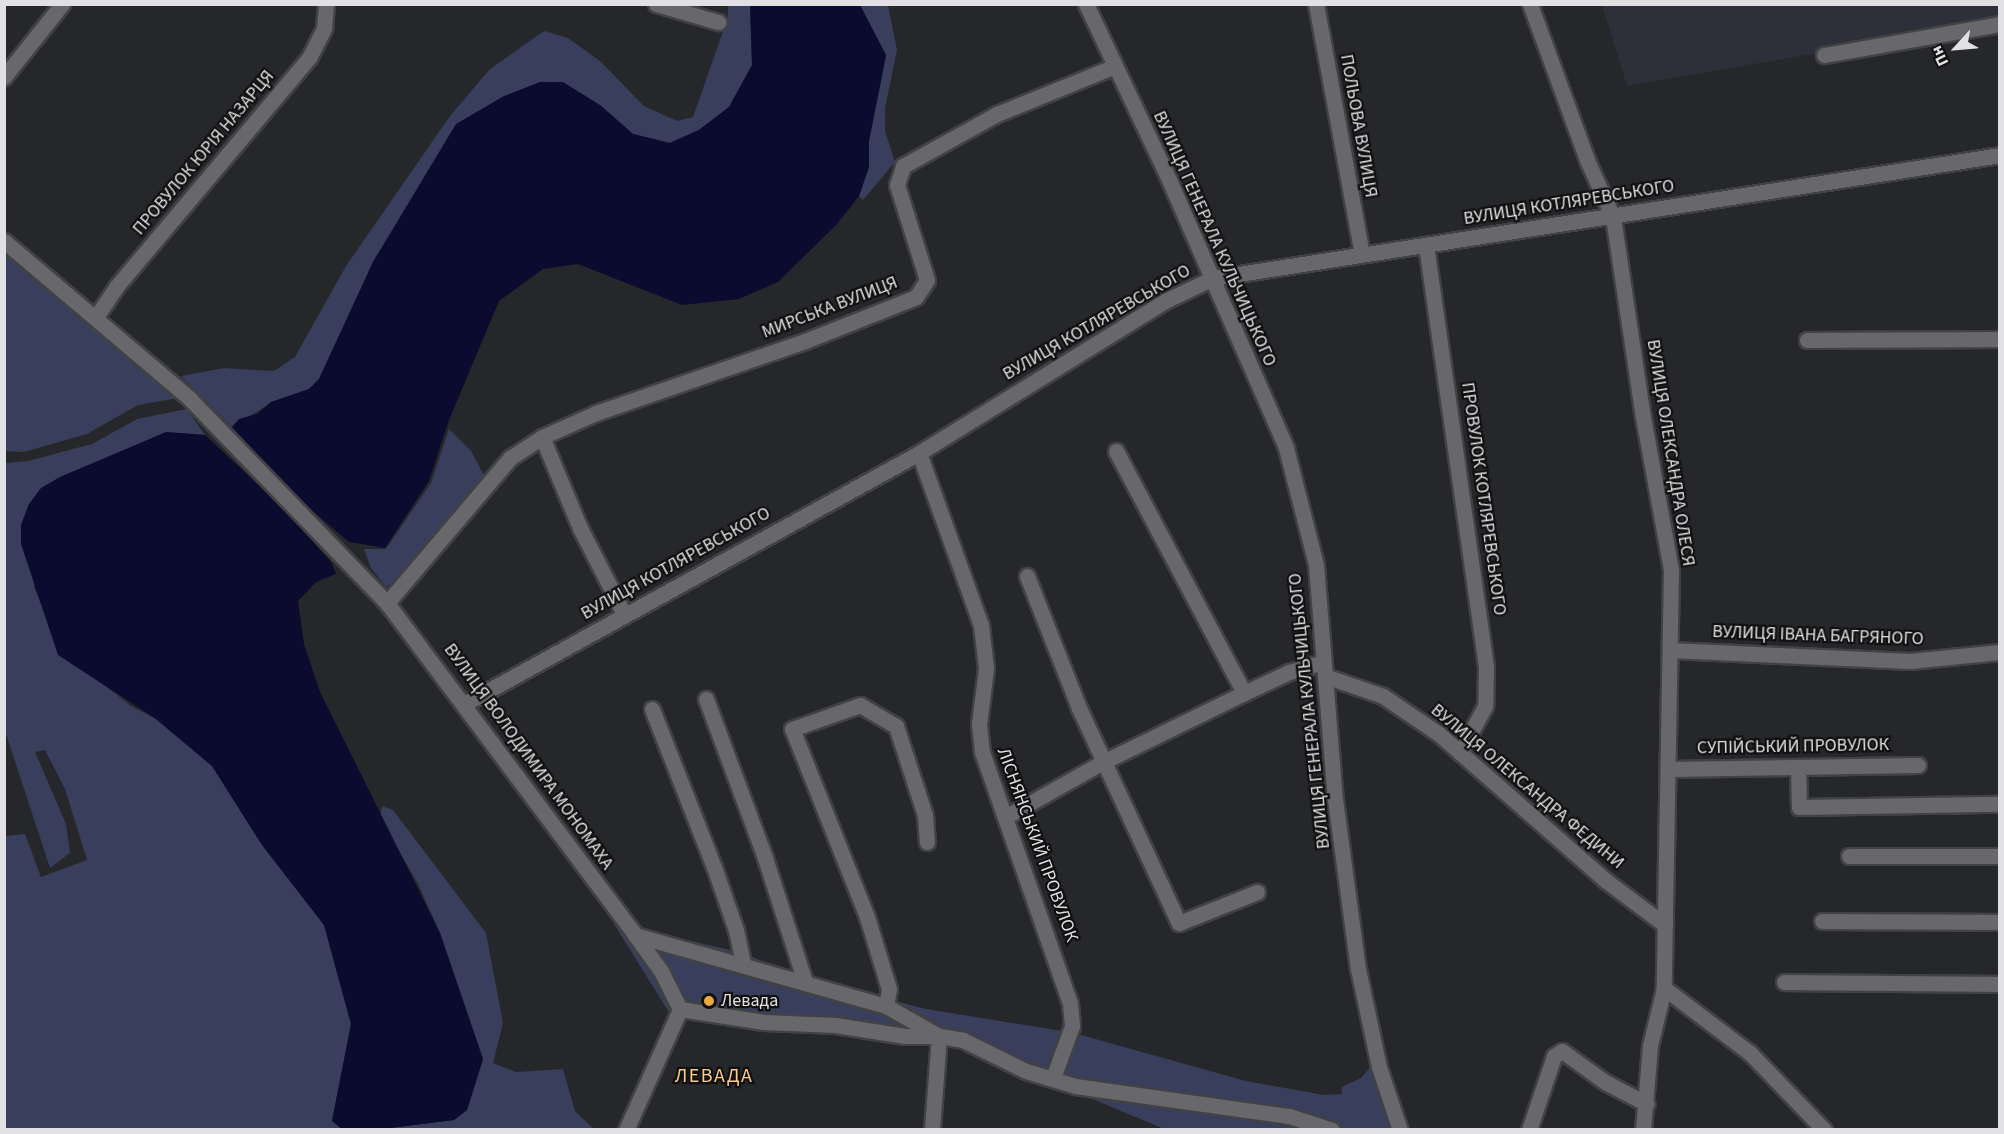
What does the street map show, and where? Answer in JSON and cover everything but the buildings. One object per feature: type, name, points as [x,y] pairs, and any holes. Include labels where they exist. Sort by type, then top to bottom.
[{"type":"street","points":[[4,77],[62,4]]},
{"type":"street","points":[[656,4],[718,22]]},
{"type":"street","name":"ВУЛИЦЯ ГЕНЕРАЛА КУЛЬЧИЦЬКОГО","points":[[1086,4],[1213,278],[1286,448],[1316,565],[1323,619],[1324,669],[1335,799],[1358,969],[1379,1066],[1400,1130]]},
{"type":"street","name":"ПОЛЬОВА ВУЛИЦЯ","points":[[1316,4],[1362,254]]},
{"type":"street","name":"ВУЛИЦЯ ОЛЕКСАНДРА ОЛЕСЯ","points":[[1530,4],[1587,160],[1613,217],[1643,417],[1671,569],[1664,988],[1650,1046],[1647,1104],[1643,1130]]},
{"type":"street","name":"ПРОВУЛОК ЮРІЯ НАЗАРЦЯ","points":[[96,317],[116,287],[309,58],[324,28],[328,5]]},
{"type":"street","points":[[1824,55],[2000,24]]},
{"type":"street","name":"МИРСЬКА ВУЛИЦЯ","points":[[387,603],[510,458],[542,437],[596,413],[805,341],[916,297],[927,280],[897,185],[903,166],[997,114],[1115,66]]},
{"type":"street","name":"ВУЛИЦЯ КОТЛЯРЕВСЬКОГО","points":[[464,704],[919,453],[1167,300],[1213,278],[2000,155]]},
{"type":"street","name":"ВУЛИЦЯ ВОЛОДИМИРА МОНОМАХА","points":[[4,242],[96,317],[190,399],[387,603],[661,970],[680,1009]]},
{"type":"street","name":"ПРОВУЛОК КОТЛЯРЕВСЬКОГО","points":[[1426,245],[1486,667],[1485,706],[1460,753]]},
{"type":"street","points":[[1807,340],[2000,339]]},
{"type":"street","points":[[542,437],[580,528],[624,614]]},
{"type":"street","points":[[1116,451],[1244,693]]},
{"type":"street","name":"ЛІСНЯНСЬКИЙ ПРОВУЛОК","points":[[919,453],[981,625],[986,668],[980,724],[982,752],[1007,816],[1070,1003],[1072,1026],[1053,1078]]},
{"type":"street","points":[[1027,576],[1103,762],[1179,923],[1257,892]]},
{"type":"street","name":"ВУЛИЦЯ ІВАНА БАГРЯНОГО","points":[[1671,650],[1910,661],[2000,652]]},
{"type":"street","points":[[1007,816],[1103,762],[1288,672],[1324,669]]},
{"type":"street","name":"ВУЛИЦЯ ОЛЕКСАНДРА ФЕДИНИ","points":[[1324,669],[1383,696],[1460,753],[1605,880],[1665,925]]},
{"type":"street","points":[[706,699],[765,858],[805,982]]},
{"type":"street","points":[[886,1006],[889,988],[867,917],[792,729],[860,705],[896,726],[925,815],[927,842]]},
{"type":"street","points":[[652,709],[714,867],[736,930],[743,964]]},
{"type":"street","name":"СУПІЙСЬКИЙ ПРОВУЛОК","points":[[1669,769],[1918,765]]},
{"type":"street","points":[[1798,767],[1799,807],[2000,804]]},
{"type":"street","points":[[1849,856],[2000,856]]},
{"type":"street","points":[[1822,921],[2000,922]]},
{"type":"street","points":[[635,935],[886,1006],[939,1035]]},
{"type":"street","points":[[1784,982],[2000,984]]},
{"type":"street","points":[[1664,988],[1750,1053],[1824,1130]]},
{"type":"street","points":[[627,1130],[680,1009],[764,1022],[842,1026],[905,1036],[939,1035],[963,1040],[1026,1071],[1075,1086],[1289,1116],[1332,1130]]},
{"type":"street","points":[[932,1130],[939,1035]]},
{"type":"street","points":[[1529,1130],[1554,1056],[1562,1052],[1605,1082],[1647,1104]]},
{"type":"shaded area","points":[[1999,4],[2000,21],[1931,34],[1929,27],[1855,40],[1852,47],[1627,86],[1602,5]]},
{"type":"shaded area","points":[[728,5],[750,5],[752,65],[729,107],[699,130],[669,143],[633,134],[600,105],[392,231],[373,262],[319,379],[309,389],[272,402],[232,427],[181,376],[224,368],[274,371],[295,357],[346,266],[450,116],[490,69],[544,31],[568,38],[600,61],[644,106],[677,121],[693,117],[728,17]]},
{"type":"shaded area","points":[[750,5],[860,5],[886,55],[869,141],[869,167],[859,196],[837,224],[778,282],[739,299],[682,305],[578,264],[543,269],[499,301],[449,420],[429,481],[385,548],[349,542],[302,502],[232,427],[239,419],[257,414],[271,402],[309,389],[319,379],[373,262],[456,124],[504,96],[540,82],[563,82],[600,105],[633,134],[670,143],[699,130],[729,107],[752,65]]},
{"type":"shaded area","points":[[860,5],[888,5],[897,50],[885,108],[885,131],[895,162],[863,200],[859,196],[869,167],[869,141],[886,56]]},
{"type":"shaded area","points":[[4,249],[42,284],[179,398],[138,405],[87,434],[24,452],[5,451]]},
{"type":"shaded area","points":[[187,409],[205,435],[166,432],[41,488],[34,587],[47,619],[102,683],[131,706],[156,719],[212,766],[262,845],[324,925],[351,1024],[332,1121],[342,1129],[5,1129],[4,836],[25,834],[41,877],[87,860],[65,789],[45,750],[35,752],[66,824],[70,853],[50,868],[5,731],[5,463],[28,461],[92,444],[137,419]]},
{"type":"shaded area","points":[[449,429],[471,451],[485,477],[405,574],[386,587],[371,568],[364,549],[386,549],[431,483]]},
{"type":"shaded area","points":[[166,432],[205,435],[284,509],[331,562],[336,574],[316,582],[298,601],[304,644],[320,692],[440,933],[483,1059],[467,1110],[454,1120],[375,1130],[342,1129],[332,1121],[351,1024],[324,925],[262,845],[212,766],[156,719],[58,655],[21,544],[21,525],[29,504],[41,488],[60,477]]},
{"type":"shaded area","points":[[382,806],[393,810],[486,933],[503,1023],[493,1063],[516,1072],[563,1069],[575,1111],[595,1130],[375,1130],[454,1120],[467,1110],[483,1059],[440,933],[418,884],[380,818]]},
{"type":"shaded area","points":[[614,924],[740,952],[809,979],[926,1009],[1074,1033],[1246,1081],[1324,1095],[1342,1094],[1342,1087],[1361,1078],[1371,1066],[1371,1059],[1393,1129],[1164,1129],[964,1045],[866,1033],[717,1023],[670,1014]]},
{"type":"place","name":"Левада","points":[[709,1001]]},
{"type":"district","name":"ЛЕВАДА","points":[[714,1076]]}]
